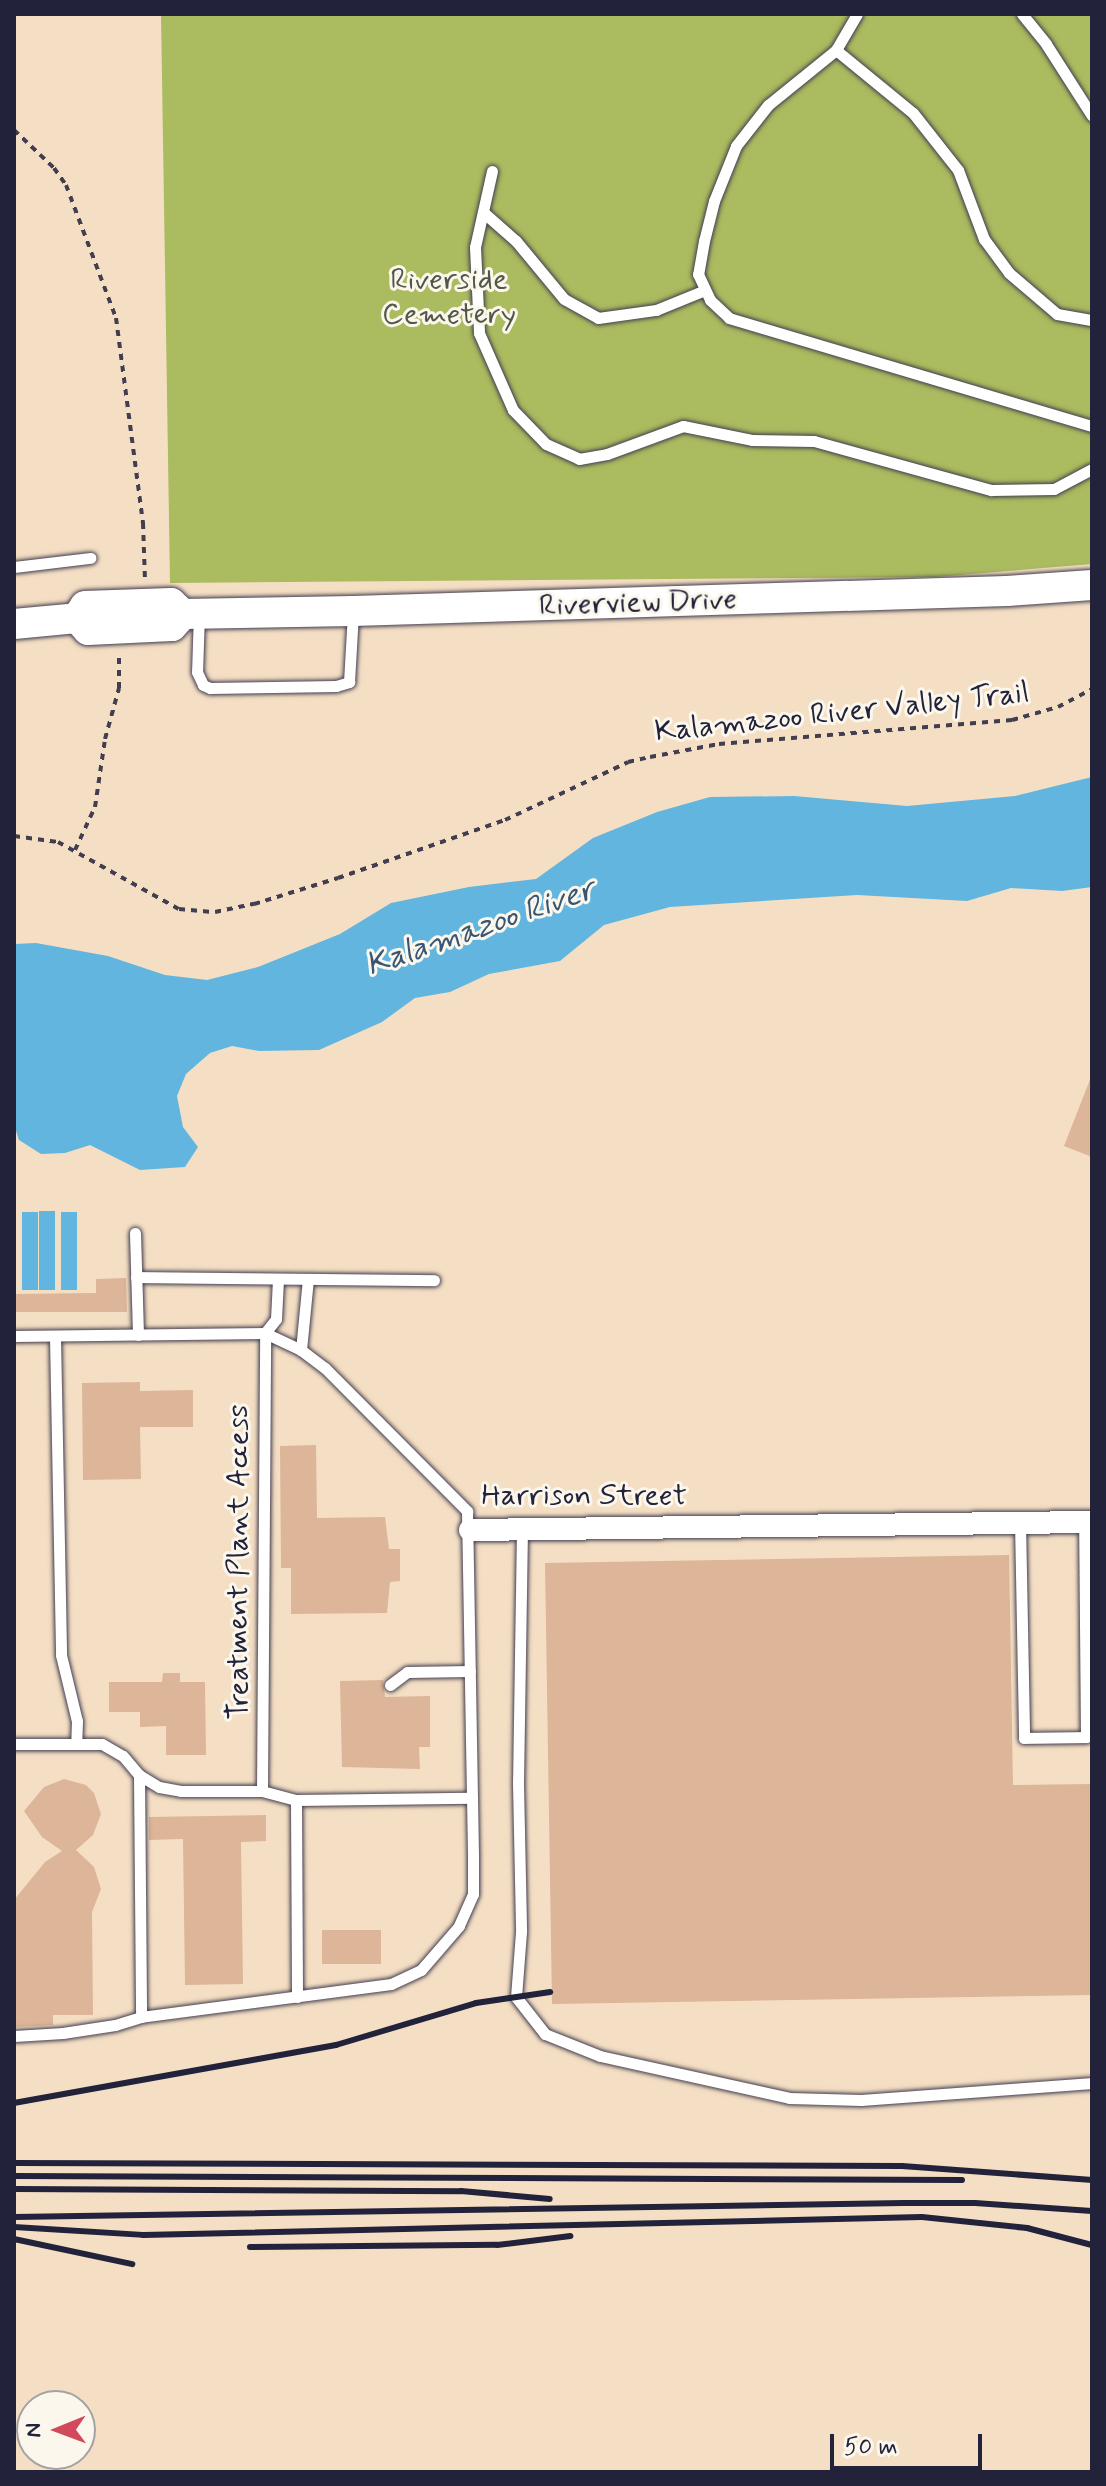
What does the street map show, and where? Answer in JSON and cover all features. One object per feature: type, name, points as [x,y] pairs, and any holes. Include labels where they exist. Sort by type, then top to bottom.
[{"type":"street","name":"Riverview Drive","points":[[77,618],[85,606],[171,603],[191,613],[353,611],[1007,591],[1092,585]]},
{"type":"street","name":"Riverview Drive","points":[[77,618],[88,630],[117,629],[172,626],[191,613]]},
{"type":"street","name":"Riverview Drive","points":[[14,624],[77,618]]},
{"type":"street","name":"Harrison Street","points":[[470,1530],[1088,1522]]},
{"type":"lane","points":[[857,14],[836,50],[768,105],[736,146],[714,201],[698,274],[710,300],[729,318],[1092,426]]},
{"type":"lane","points":[[1022,14],[1046,44],[1092,116]]},
{"type":"lane","points":[[836,50],[913,113],[958,170],[984,239],[1009,273],[1057,314],[1092,320]]},
{"type":"lane","points":[[492,171],[475,247],[479,333],[513,410],[546,444],[579,459],[607,454],[683,426],[752,440],[814,441],[991,490],[1054,489],[1092,469]]},
{"type":"lane","points":[[483,212],[516,241],[564,299],[598,318],[656,310],[705,290]]},
{"type":"lane","points":[[14,567],[90,558]]},
{"type":"lane","points":[[191,613],[197,672],[203,685],[210,688],[336,686],[349,682],[353,611]]},
{"type":"lane","points":[[135,1233],[138,1335]]},
{"type":"lane","points":[[136,1277],[434,1280]]},
{"type":"lane","name":"Treatment Plant Access","points":[[262,1791],[265,1333],[276,1319],[278,1279]]},
{"type":"lane","points":[[301,1350],[308,1279]]},
{"type":"lane","name":"Harrison Street","points":[[14,1336],[265,1333],[301,1350],[325,1368],[467,1511],[470,1530]]},
{"type":"lane","points":[[55,1337],[61,1655],[77,1721],[76,1744]]},
{"type":"lane","points":[[1020,1522],[1024,1738],[1086,1737],[1088,1522]]},
{"type":"lane","points":[[522,1529],[518,1783],[521,1932],[516,1997],[545,2034],[600,2056],[789,2098],[861,2100],[1092,2083]]},
{"type":"lane","points":[[14,2036],[115,2025],[141,2017],[391,1984],[421,1970],[443,1948],[459,1926],[473,1894],[470,1530]]},
{"type":"lane","points":[[390,1685],[407,1672],[470,1671]]},
{"type":"lane","points":[[14,1744],[102,1744],[123,1756],[139,1775],[159,1787],[181,1791],[262,1791],[296,1800],[471,1798]]},
{"type":"lane","points":[[139,1775],[141,2017]]},
{"type":"lane","points":[[296,1800],[297,1997]]},
{"type":"path","points":[[14,130],[54,168],[66,185],[116,318],[143,523],[147,604]]},
{"type":"path","points":[[75,851],[95,807],[105,739],[119,688],[117,629]]},
{"type":"path","name":"Kalamazoo River Valley Trail","points":[[14,836],[41,837],[75,851],[179,909],[198,912],[235,909],[505,820],[628,762],[719,744],[1012,720],[1058,707],[1092,689]]},
{"type":"green space","name":"Riverside Cemetery","points":[[161,14],[1092,14],[1092,564],[935,577],[170,583]]},
{"type":"water","name":"Kalamazoo River","points":[[1092,777],[1092,887],[1062,891],[1011,888],[967,901],[857,895],[670,907],[604,925],[560,961],[489,974],[450,992],[415,998],[382,1022],[319,1050],[259,1051],[232,1046],[210,1053],[186,1074],[177,1096],[183,1127],[198,1147],[185,1167],[140,1170],[90,1145],[65,1153],[41,1154],[19,1140],[14,1125],[14,944],[36,943],[108,956],[165,975],[207,980],[258,967],[340,934],[391,903],[469,887],[536,879],[593,838],[657,812],[710,797],[794,796],[907,806],[1015,796]]},
{"type":"water","points":[[39,1211],[55,1211],[55,1290],[39,1290]]},
{"type":"water","points":[[22,1212],[38,1212],[38,1290],[22,1290]]},
{"type":"water","points":[[61,1212],[77,1212],[77,1290],[61,1290]]},
{"type":"building","points":[[1092,1077],[1092,1157],[1064,1146]]},
{"type":"building","points":[[126,1278],[127,1312],[14,1312],[14,1294],[96,1293],[96,1279]]},
{"type":"building","points":[[140,1382],[140,1391],[193,1390],[193,1427],[140,1427],[141,1479],[83,1480],[82,1383]]},
{"type":"building","points":[[316,1445],[317,1518],[385,1517],[389,1549],[400,1549],[400,1581],[390,1582],[387,1613],[291,1614],[291,1568],[281,1568],[280,1446]]},
{"type":"building","points":[[1009,1555],[1013,1785],[1092,1784],[1092,1995],[552,2004],[545,1563]]},
{"type":"building","points":[[163,1673],[180,1673],[180,1682],[205,1682],[206,1755],[166,1755],[166,1726],[140,1727],[140,1712],[109,1712],[109,1682],[162,1682]]},
{"type":"building","points":[[383,1680],[385,1697],[430,1696],[430,1747],[419,1747],[420,1769],[342,1767],[340,1681]]},
{"type":"building","points":[[64,1779],[86,1785],[94,1793],[101,1814],[93,1835],[76,1850],[94,1867],[101,1889],[92,1912],[93,2015],[53,2015],[53,2025],[14,2027],[14,1900],[45,1862],[62,1851],[42,1837],[24,1811],[44,1787]]},
{"type":"building","points":[[266,1815],[266,1841],[241,1842],[243,1984],[185,1985],[183,1839],[149,1840],[149,1817]]},
{"type":"building","points":[[322,1930],[381,1930],[381,1964],[322,1964]]},
{"type":"railway","points":[[14,2103],[336,2045],[476,2003],[550,1992]]},
{"type":"railway","points":[[14,2163],[902,2166],[1092,2180]]},
{"type":"railway","points":[[14,2176],[962,2180]]},
{"type":"railway","points":[[14,2189],[461,2191],[550,2199]]},
{"type":"railway","points":[[14,2217],[904,2203],[975,2203],[1092,2211]]},
{"type":"railway","points":[[14,2227],[143,2235],[922,2217],[1027,2228],[1092,2245]]},
{"type":"railway","points":[[250,2247],[497,2245],[570,2236]]},
{"type":"railway","points":[[14,2239],[132,2264]]}]
